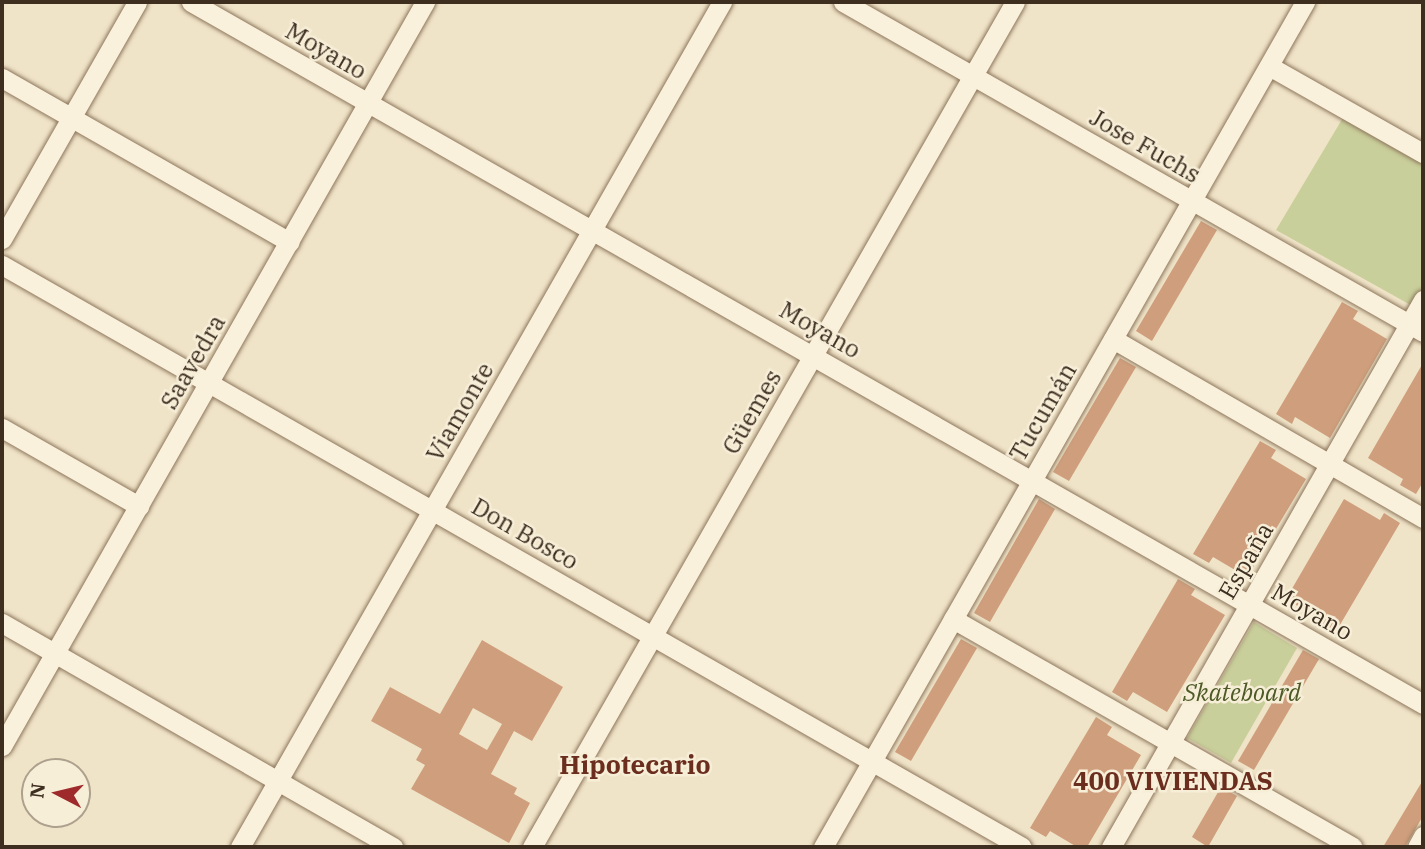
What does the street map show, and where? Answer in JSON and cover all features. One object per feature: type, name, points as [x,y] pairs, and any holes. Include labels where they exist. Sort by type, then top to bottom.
[{"type":"street","points":[[2,239],[137,2]]},
{"type":"street","name":"Moyano","points":[[191,2],[593,228],[1423,704]]},
{"type":"street","name":"Saavedra","points":[[2,746],[425,2]]},
{"type":"street","name":"Viamonte","points":[[240,847],[722,2]]},
{"type":"street","name":"Jose Fuchs","points":[[843,2],[1416,328]]},
{"type":"street","name":"Güemes","points":[[532,847],[1015,2]]},
{"type":"street","name":"Tucumán","points":[[823,847],[1305,2]]},
{"type":"street","points":[[1269,66],[1423,153]]},
{"type":"street","points":[[2,78],[289,242]]},
{"type":"street","name":"Don Bosco","points":[[2,265],[1022,847]]},
{"type":"street","name":"España","points":[[1111,847],[1329,464],[1416,328],[1423,300]]},
{"type":"street","points":[[1113,339],[1423,518]]},
{"type":"street","points":[[2,428],[139,506]]},
{"type":"street","points":[[953,619],[1353,847]]},
{"type":"street","points":[[2,623],[393,847]]},
{"type":"street","points":[[1417,847],[1423,836]]},
{"type":"green space","points":[[1344,116],[1423,160],[1423,296],[1416,308],[1276,230]]},
{"type":"green space","name":"Skateboard","points":[[1254,622],[1297,648],[1231,763],[1187,738]]},
{"type":"building","points":[[1201,221],[1217,230],[1152,341],[1136,331]]},
{"type":"building","points":[[1342,302],[1358,311],[1353,319],[1387,339],[1330,438],[1295,417],[1292,424],[1276,414]]},
{"type":"building","points":[[1120,358],[1136,367],[1069,481],[1053,472]]},
{"type":"building","points":[[1423,363],[1423,482],[1416,494],[1400,485],[1403,479],[1368,458]]},
{"type":"building","points":[[1260,441],[1276,450],[1271,458],[1306,479],[1247,577],[1213,557],[1209,563],[1193,554]]},
{"type":"building","points":[[1039,499],[1055,509],[990,622],[974,613]]},
{"type":"building","points":[[1344,499],[1380,520],[1384,513],[1400,523],[1334,635],[1318,625],[1321,620],[1286,599]]},
{"type":"building","points":[[1178,579],[1195,589],[1191,595],[1225,615],[1167,712],[1133,692],[1127,701],[1112,692]]},
{"type":"building","points":[[961,639],[977,648],[911,761],[895,752]]},
{"type":"building","points":[[482,640],[563,687],[532,741],[514,731],[491,774],[517,788],[514,794],[530,803],[509,843],[411,789],[425,765],[416,760],[422,749],[371,721],[390,687],[440,714]],"holes":[[[473,708],[502,724],[487,750],[459,734]]]},
{"type":"building","points":[[1303,650],[1319,659],[1254,770],[1238,761]]},
{"type":"building","points":[[1096,717],[1112,727],[1107,735],[1141,755],[1087,847],[1077,847],[1050,831],[1046,837],[1030,828]]},
{"type":"building","points":[[1423,780],[1423,816],[1405,847],[1383,847]]},
{"type":"building","points":[[1221,787],[1237,796],[1208,847],[1192,837]]},
{"type":"district","name":"Hipotecario","points":[[635,765]]},
{"type":"district","name":"400 VIVIENDAS","points":[[1173,781]]}]
